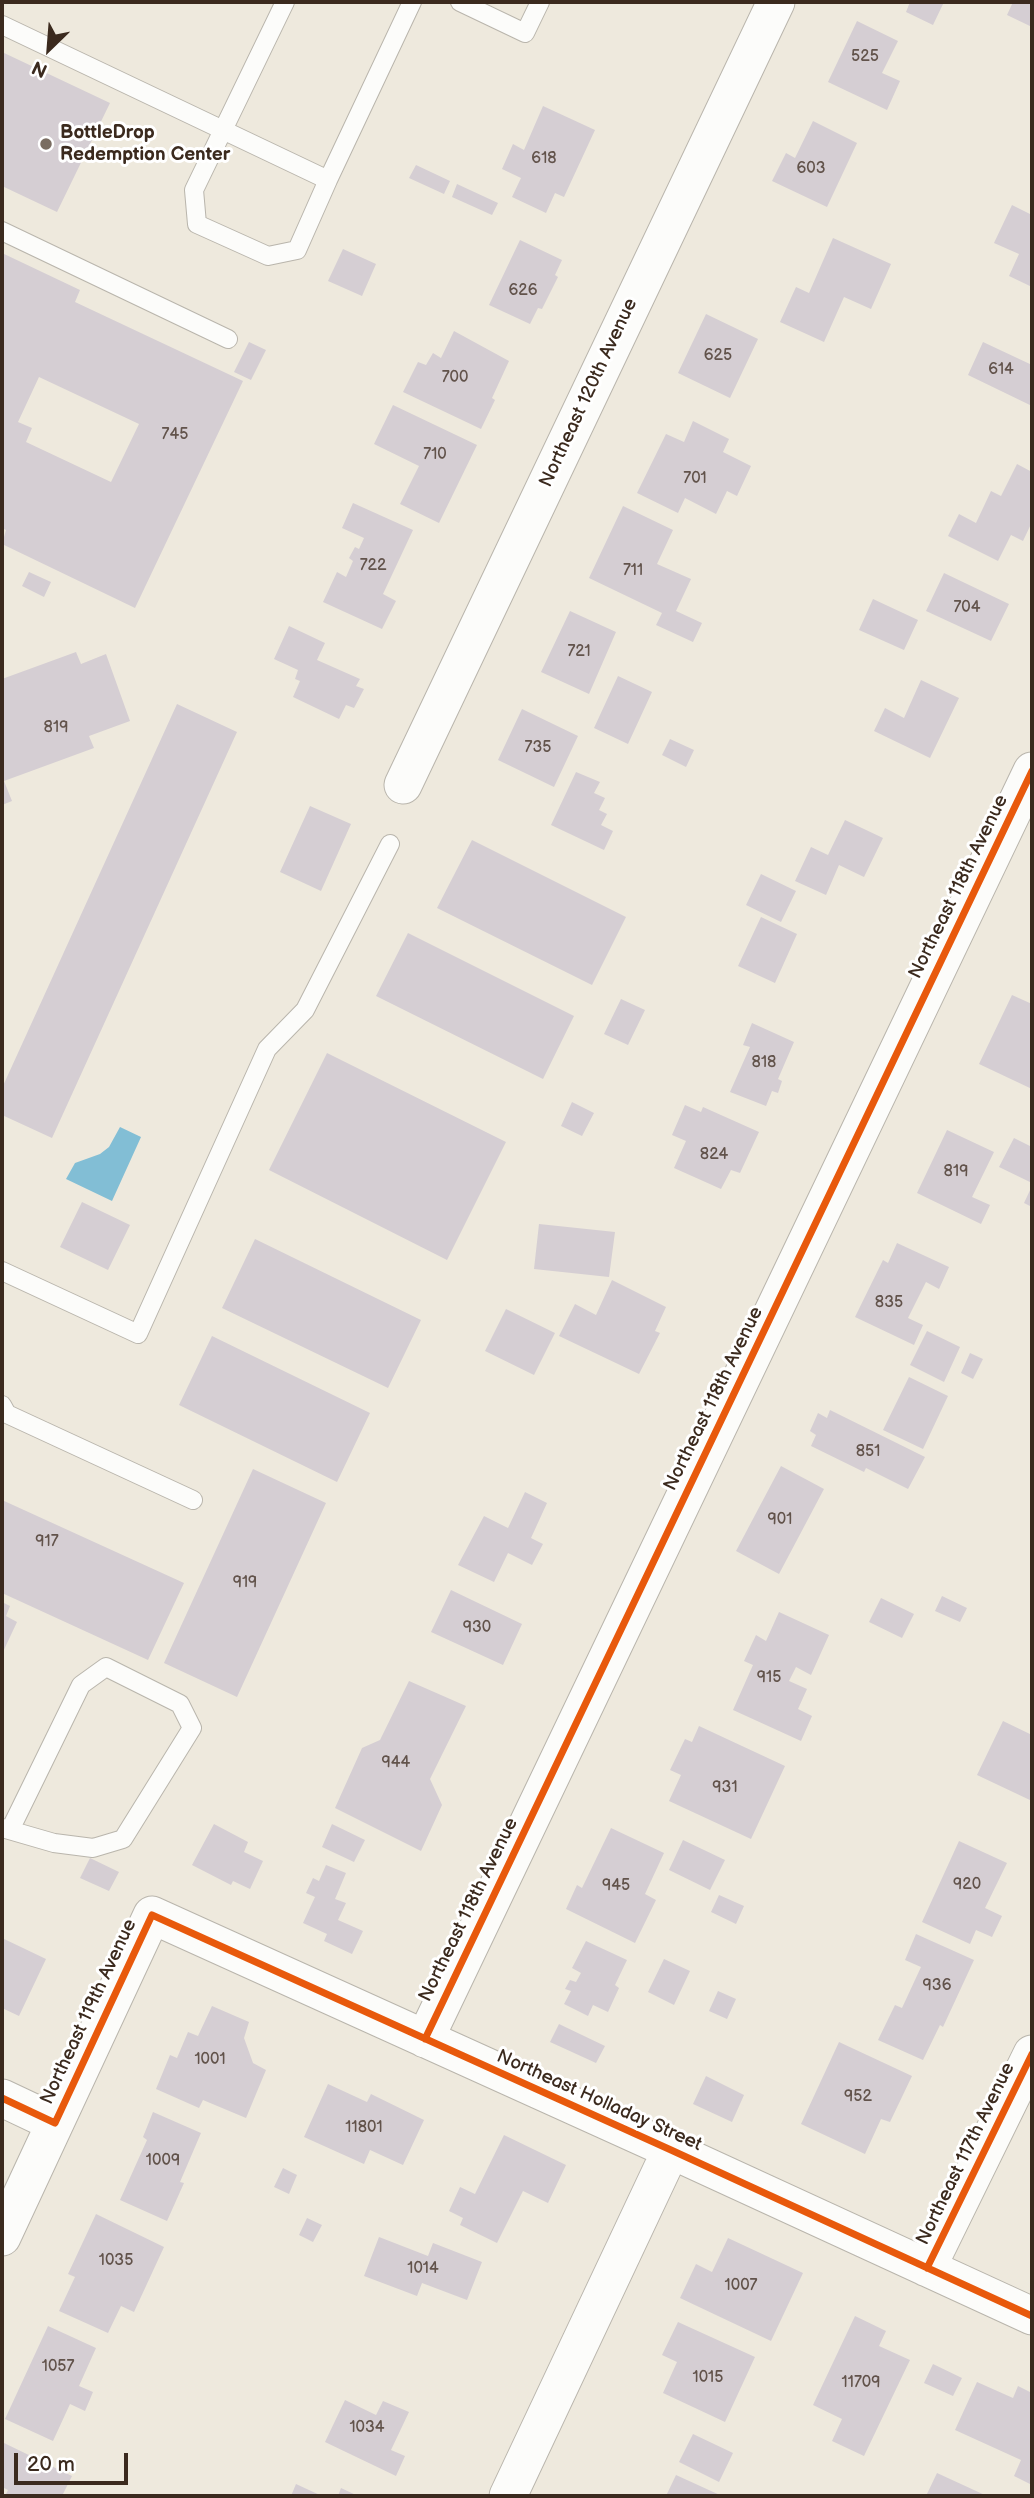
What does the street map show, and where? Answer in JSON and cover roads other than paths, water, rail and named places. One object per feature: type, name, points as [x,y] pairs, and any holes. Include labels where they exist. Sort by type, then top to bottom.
[{"type":"street","name":"Northeast 120th Avenue","points":[[402,785],[776,2]]},
{"type":"street","name":"Northeast 118th Avenue","points":[[425,2039],[1032,771]]},
{"type":"street","name":"Northeast Holladay Street","points":[[152,1915],[1032,2316]]},
{"type":"street","name":"Northeast 119th Avenue","points":[[2,2237],[152,1915]]},
{"type":"street","name":"Northeast 117th Avenue","points":[[928,2268],[1032,2054]]},
{"type":"street","points":[[2,2098],[55,2123]]},
{"type":"street","points":[[508,2496],[671,2150]]},
{"type":"lane","points":[[285,2],[194,190],[197,224],[268,256],[296,250],[412,2]]},
{"type":"lane","points":[[460,2],[525,33],[540,2]]},
{"type":"lane","points":[[2,25],[328,180]]},
{"type":"lane","points":[[2,231],[229,339]]},
{"type":"lane","points":[[2,1271],[138,1334],[267,1049],[305,1010],[390,844]]},
{"type":"lane","points":[[2,1405],[7,1414],[193,1500]]},
{"type":"lane","points":[[106,1667],[180,1704],[192,1728],[123,1839],[93,1848],[54,1843],[6,1829],[82,1685],[106,1667]]},
{"type":"water","points":[[120,1127],[141,1137],[112,1201],[66,1179],[75,1163],[100,1154],[109,1147]]},
{"type":"place","name":"BottleDrop Redemption Center","points":[[46,144]]}]
